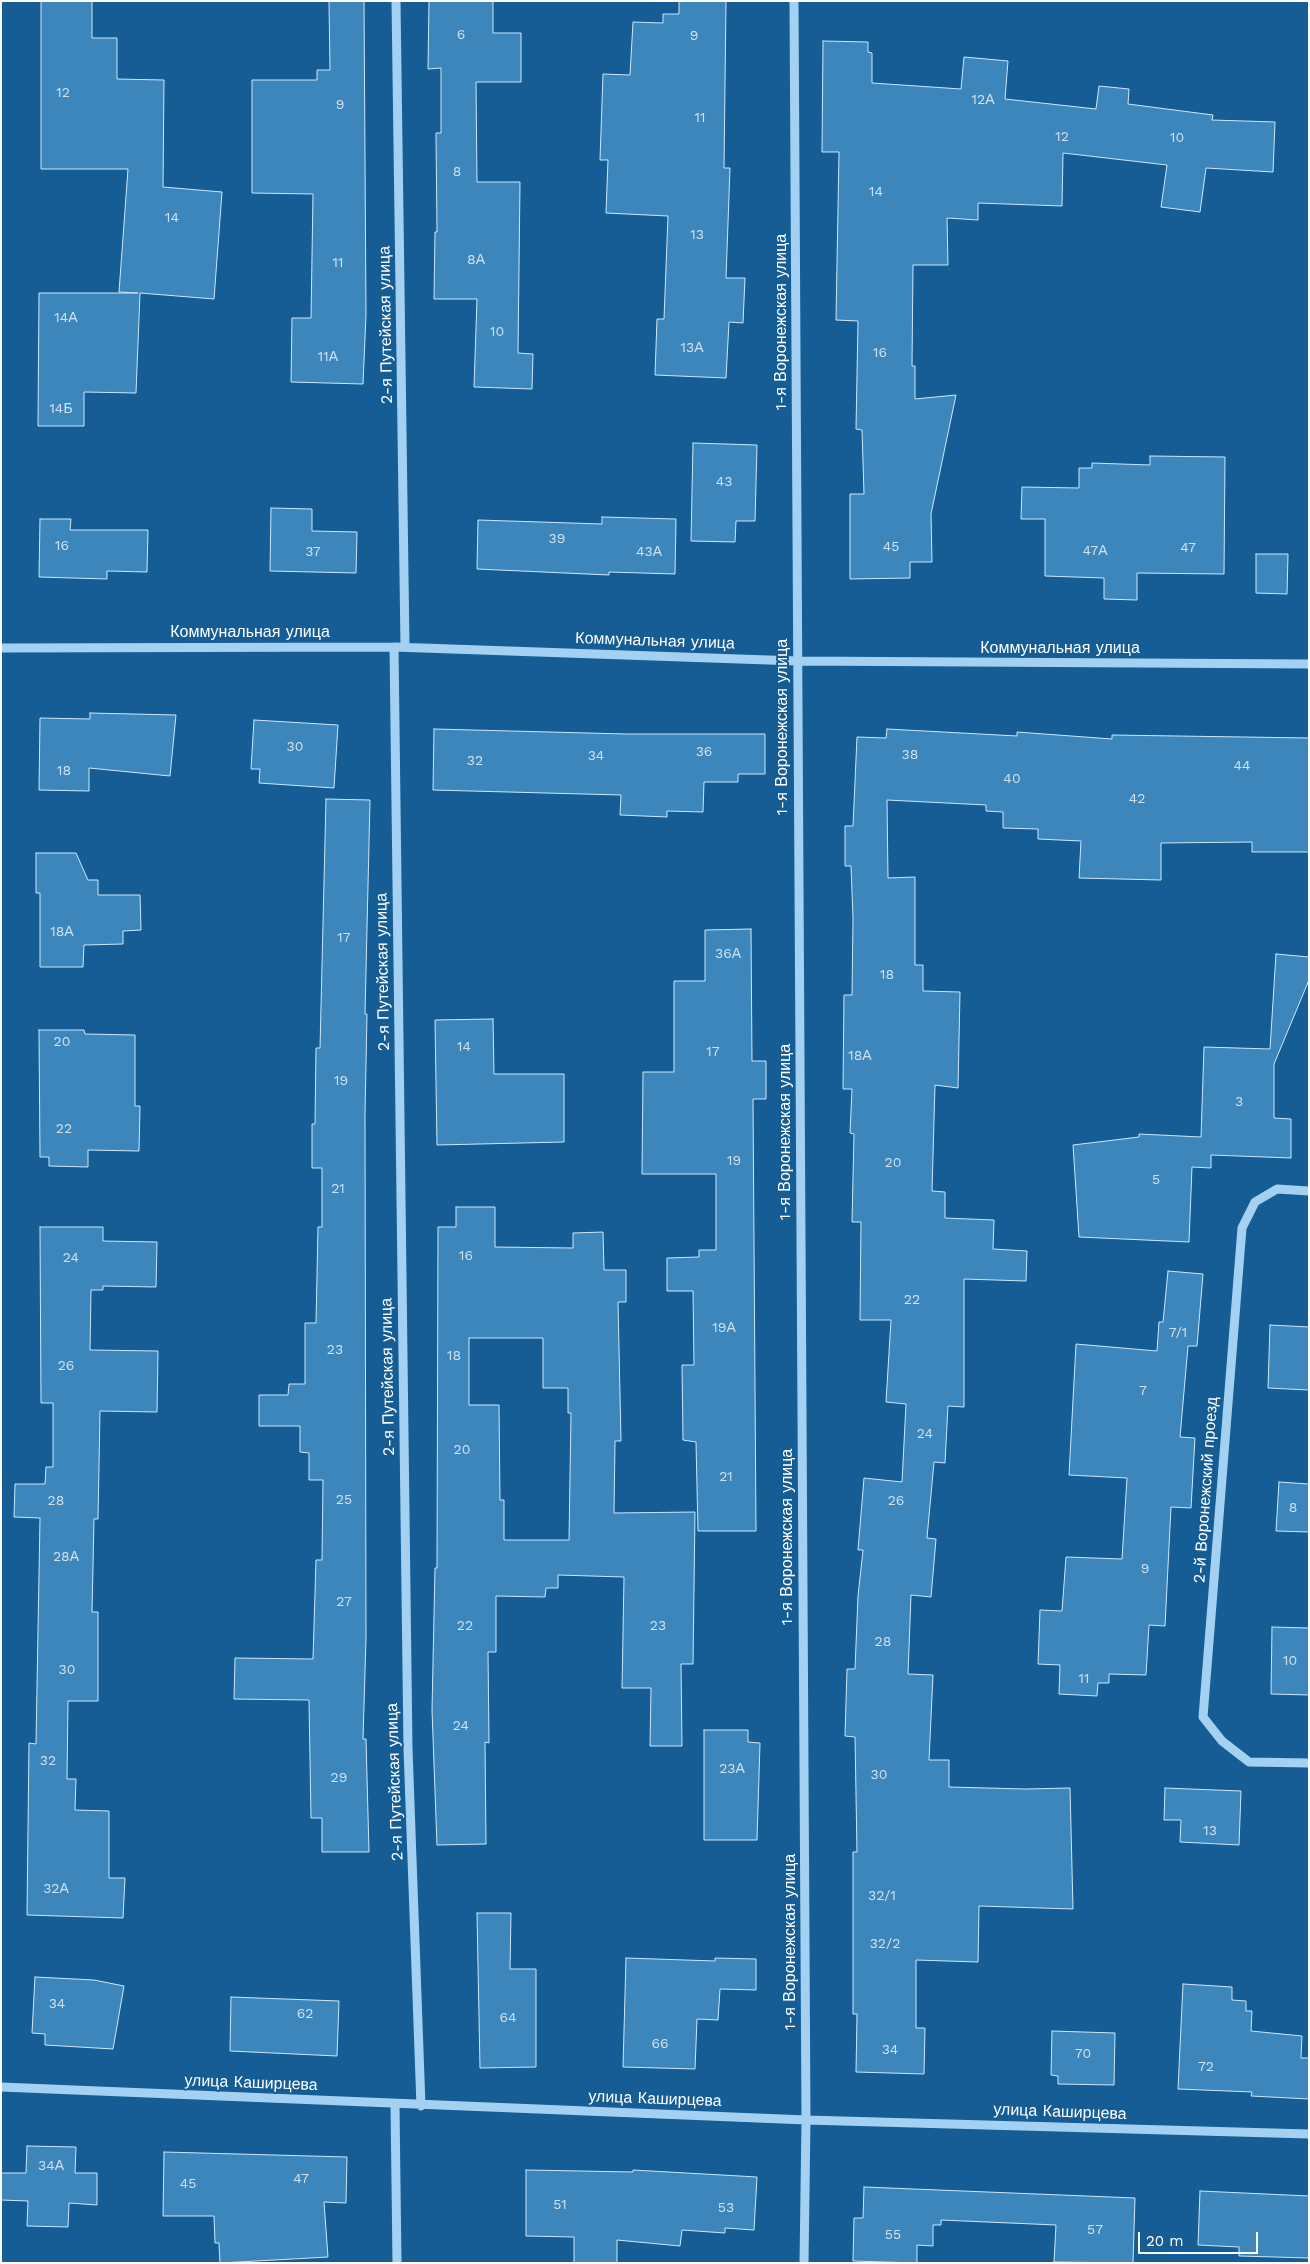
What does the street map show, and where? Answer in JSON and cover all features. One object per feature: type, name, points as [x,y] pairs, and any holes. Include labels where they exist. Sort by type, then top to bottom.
[{"type":"street","name":"2-я Путейская улица","points":[[396,1],[405,648]]},
{"type":"street","name":"1-я Воронежская улица","points":[[794,1],[806,2120],[804,2263]]},
{"type":"street","name":"2-я Путейская улица","points":[[394,647],[408,1748],[421,2106]]},
{"type":"street","name":"Коммунальная улица","points":[[1,648],[394,647],[797,661],[1309,664]]},
{"type":"street","name":"2-й Воронежский проезд","points":[[1309,1191],[1277,1189],[1255,1202],[1242,1228],[1203,1717],[1222,1741],[1249,1762],[1309,1763]]},
{"type":"street","name":"улица Каширцева","points":[[1,2087],[421,2106],[806,2120],[1309,2134]]},
{"type":"street","points":[[395,2104],[397,2263]]},
{"type":"building","points":[[41,1],[92,1],[92,38],[117,38],[117,79],[164,80],[163,187],[222,192],[214,299],[140,293],[136,393],[84,392],[84,426],[38,426],[39,293],[138,293],[119,292],[128,169],[41,169]]},
{"type":"building","points":[[329,1],[364,1],[366,315],[363,384],[291,382],[292,318],[311,318],[313,194],[252,193],[252,80],[317,80],[317,70],[330,70]]},
{"type":"building","points":[[429,1],[493,1],[493,33],[521,33],[521,82],[476,82],[477,182],[520,182],[518,353],[533,354],[532,389],[474,387],[477,299],[434,299],[435,232],[437,232],[436,133],[441,133],[441,68],[428,69]]},
{"type":"building","points":[[679,1],[726,1],[724,168],[730,168],[726,278],[745,278],[743,323],[729,322],[726,378],[655,375],[657,319],[664,319],[668,216],[606,213],[608,160],[600,160],[603,74],[630,75],[633,22],[663,23],[663,14],[679,14]]},
{"type":"building","points":[[823,41],[868,42],[868,52],[872,53],[872,83],[961,89],[964,57],[1008,61],[1005,99],[1096,109],[1099,86],[1129,89],[1128,104],[1213,115],[1212,120],[1275,122],[1273,172],[1206,168],[1200,212],[1161,207],[1167,165],[1063,153],[1062,206],[978,203],[978,220],[947,218],[948,265],[913,265],[912,366],[915,366],[915,399],[956,395],[931,514],[932,562],[910,562],[910,578],[850,579],[850,494],[864,494],[862,430],[856,429],[858,321],[836,320],[839,152],[822,152]]},
{"type":"building","points":[[693,443],[757,445],[755,521],[736,521],[735,542],[691,541]]},
{"type":"building","points":[[1150,456],[1225,457],[1224,574],[1137,573],[1137,600],[1104,599],[1104,578],[1045,576],[1045,519],[1021,519],[1022,487],[1079,488],[1079,468],[1092,468],[1092,463],[1150,465]]},
{"type":"building","points":[[271,508],[312,509],[312,531],[357,532],[356,573],[270,571]]},
{"type":"building","points":[[602,517],[676,519],[675,574],[609,572],[609,575],[477,569],[478,520],[602,524]]},
{"type":"building","points":[[40,519],[71,519],[70,530],[148,530],[147,572],[107,571],[107,579],[39,577]]},
{"type":"building","points":[[1256,554],[1288,554],[1287,594],[1256,593]]},
{"type":"building","points":[[90,713],[176,715],[170,776],[89,768],[89,791],[39,790],[40,718],[90,719]]},
{"type":"building","points":[[254,720],[338,725],[334,788],[259,783],[260,769],[251,769]]},
{"type":"building","points":[[434,729],[626,734],[765,734],[765,774],[738,774],[738,782],[704,782],[703,812],[667,811],[667,817],[620,815],[621,795],[433,790]]},
{"type":"building","points":[[887,729],[1017,736],[1017,732],[1112,739],[1112,735],[1309,738],[1309,852],[1252,852],[1252,842],[1161,843],[1161,880],[1079,878],[1081,841],[1038,839],[1038,829],[1003,828],[1003,812],[986,811],[986,805],[887,800],[888,878],[915,877],[915,965],[923,965],[923,991],[960,992],[958,1088],[935,1085],[932,1191],[945,1192],[945,1218],[994,1220],[993,1249],[1027,1251],[1026,1281],[964,1279],[964,1407],[948,1406],[945,1463],[934,1462],[927,1538],[936,1539],[931,1597],[911,1595],[908,1674],[933,1675],[929,1760],[949,1760],[949,1787],[1070,1788],[1073,1909],[979,1906],[978,1962],[916,1960],[916,2028],[925,2028],[924,2074],[856,2072],[857,2014],[853,2014],[853,1852],[857,1852],[855,1737],[845,1736],[847,1669],[855,1669],[858,1596],[863,1550],[858,1550],[864,1478],[902,1482],[906,1404],[886,1402],[891,1320],[860,1320],[861,1222],[852,1222],[854,1134],[850,1133],[852,1089],[843,1089],[844,995],[852,995],[853,918],[851,866],[845,866],[845,826],[853,826],[857,737],[886,738]]},
{"type":"building","points":[[326,799],[370,800],[365,1014],[367,1014],[365,1114],[366,1638],[363,1739],[366,1739],[369,1852],[322,1852],[322,1818],[311,1818],[309,1700],[234,1699],[235,1658],[313,1659],[316,1560],[322,1560],[323,1480],[309,1480],[309,1453],[300,1452],[300,1426],[259,1426],[259,1395],[288,1395],[289,1384],[305,1384],[305,1323],[316,1323],[318,1227],[322,1227],[322,1168],[312,1168],[312,1124],[315,1124],[316,1048],[320,1048]]},
{"type":"building","points":[[36,853],[76,853],[88,880],[98,880],[98,895],[140,895],[141,930],[123,931],[123,944],[84,945],[83,967],[40,967],[40,893],[36,893]]},
{"type":"building","points":[[751,929],[752,1061],[766,1061],[766,1099],[753,1099],[756,1531],[698,1531],[696,1442],[683,1440],[682,1365],[694,1365],[693,1291],[667,1291],[667,1258],[699,1257],[699,1250],[716,1250],[716,1174],[642,1174],[643,1072],[674,1072],[674,981],[705,981],[705,930]]},
{"type":"building","points":[[1276,954],[1309,957],[1309,980],[1274,1064],[1274,1118],[1291,1119],[1291,1158],[1211,1155],[1211,1168],[1192,1167],[1189,1242],[1079,1237],[1073,1145],[1139,1137],[1139,1134],[1201,1137],[1204,1047],[1270,1049]]},
{"type":"building","points":[[493,1019],[494,1074],[564,1074],[564,1142],[437,1145],[435,1020]]},
{"type":"building","points":[[39,1030],[84,1030],[85,1034],[135,1035],[135,1106],[140,1106],[139,1151],[88,1150],[88,1167],[49,1166],[49,1157],[40,1157]]},
{"type":"building","points":[[456,1207],[495,1207],[495,1247],[573,1248],[573,1233],[603,1232],[604,1270],[626,1270],[626,1302],[618,1302],[621,1441],[615,1441],[614,1513],[695,1512],[693,1664],[681,1664],[682,1746],[650,1746],[651,1688],[622,1688],[624,1577],[558,1575],[558,1588],[546,1588],[545,1597],[496,1596],[496,1652],[488,1652],[489,1743],[485,1742],[486,1844],[437,1845],[432,1710],[435,1568],[437,1568],[438,1227],[456,1227]],"holes":[[[469,1338],[543,1338],[543,1388],[568,1388],[568,1413],[571,1413],[569,1540],[504,1540],[504,1500],[500,1500],[499,1405],[469,1405]]]},
{"type":"building","points":[[40,1227],[103,1227],[103,1241],[157,1242],[156,1287],[103,1286],[103,1290],[91,1290],[90,1350],[158,1351],[157,1412],[100,1411],[98,1519],[94,1519],[92,1612],[98,1612],[98,1701],[68,1701],[67,1779],[76,1779],[75,1810],[109,1811],[109,1878],[125,1878],[123,1918],[27,1915],[29,1743],[36,1744],[40,1518],[14,1517],[15,1484],[45,1484],[46,1467],[53,1467],[53,1403],[41,1403]]},
{"type":"building","points":[[1168,1271],[1203,1274],[1197,1346],[1188,1346],[1180,1437],[1195,1438],[1191,1508],[1171,1507],[1165,1626],[1149,1625],[1146,1675],[1109,1674],[1109,1683],[1098,1683],[1097,1696],[1059,1694],[1060,1665],[1038,1664],[1040,1610],[1062,1611],[1066,1557],[1122,1559],[1127,1478],[1069,1475],[1076,1344],[1157,1351],[1159,1322],[1163,1322]]},
{"type":"building","points":[[1270,1325],[1309,1327],[1309,1390],[1268,1388]]},
{"type":"building","points":[[1279,1482],[1309,1484],[1309,1532],[1276,1531]]},
{"type":"building","points":[[1272,1627],[1309,1628],[1309,1695],[1271,1694]]},
{"type":"building","points":[[704,1730],[748,1730],[748,1742],[760,1743],[757,1840],[704,1840]]},
{"type":"building","points":[[1165,1788],[1241,1791],[1239,1845],[1180,1842],[1181,1820],[1164,1820]]},
{"type":"building","points":[[477,1913],[511,1913],[510,1969],[536,1969],[536,2067],[480,2068]]},
{"type":"building","points":[[626,1958],[715,1961],[715,1958],[756,1959],[756,1990],[720,1989],[718,2020],[697,2019],[695,2069],[623,2067]]},
{"type":"building","points":[[35,1977],[94,1980],[124,1986],[113,2049],[45,2045],[45,2034],[32,2033]]},
{"type":"building","points":[[1183,1984],[1232,1987],[1232,2000],[1246,2001],[1246,2011],[1252,2011],[1251,2031],[1302,2036],[1301,2058],[1309,2058],[1309,2099],[1251,2096],[1252,2092],[1178,2089]]},
{"type":"building","points":[[231,1997],[339,2001],[337,2056],[230,2051]]},
{"type":"building","points":[[1052,2031],[1115,2033],[1114,2085],[1058,2084],[1058,2076],[1051,2075]]},
{"type":"building","points":[[27,2146],[76,2147],[75,2173],[97,2173],[97,2205],[69,2203],[68,2227],[27,2226],[28,2201],[1,2200],[1,2173],[26,2173]]},
{"type":"building","points":[[164,2152],[347,2157],[346,2203],[324,2202],[328,2257],[220,2263],[219,2243],[215,2243],[214,2216],[163,2216]]},
{"type":"building","points":[[526,2170],[633,2172],[633,2170],[757,2177],[754,2230],[725,2228],[725,2233],[682,2230],[680,2246],[617,2240],[617,2263],[574,2263],[574,2237],[526,2236]]},
{"type":"building","points":[[864,2187],[1135,2198],[1133,2263],[1054,2262],[1056,2225],[941,2220],[941,2225],[933,2225],[933,2246],[917,2245],[917,2263],[853,2261],[854,2218],[863,2218]]},
{"type":"building","points":[[1200,2191],[1309,2196],[1309,2258],[1239,2256],[1239,2247],[1198,2245]]}]
